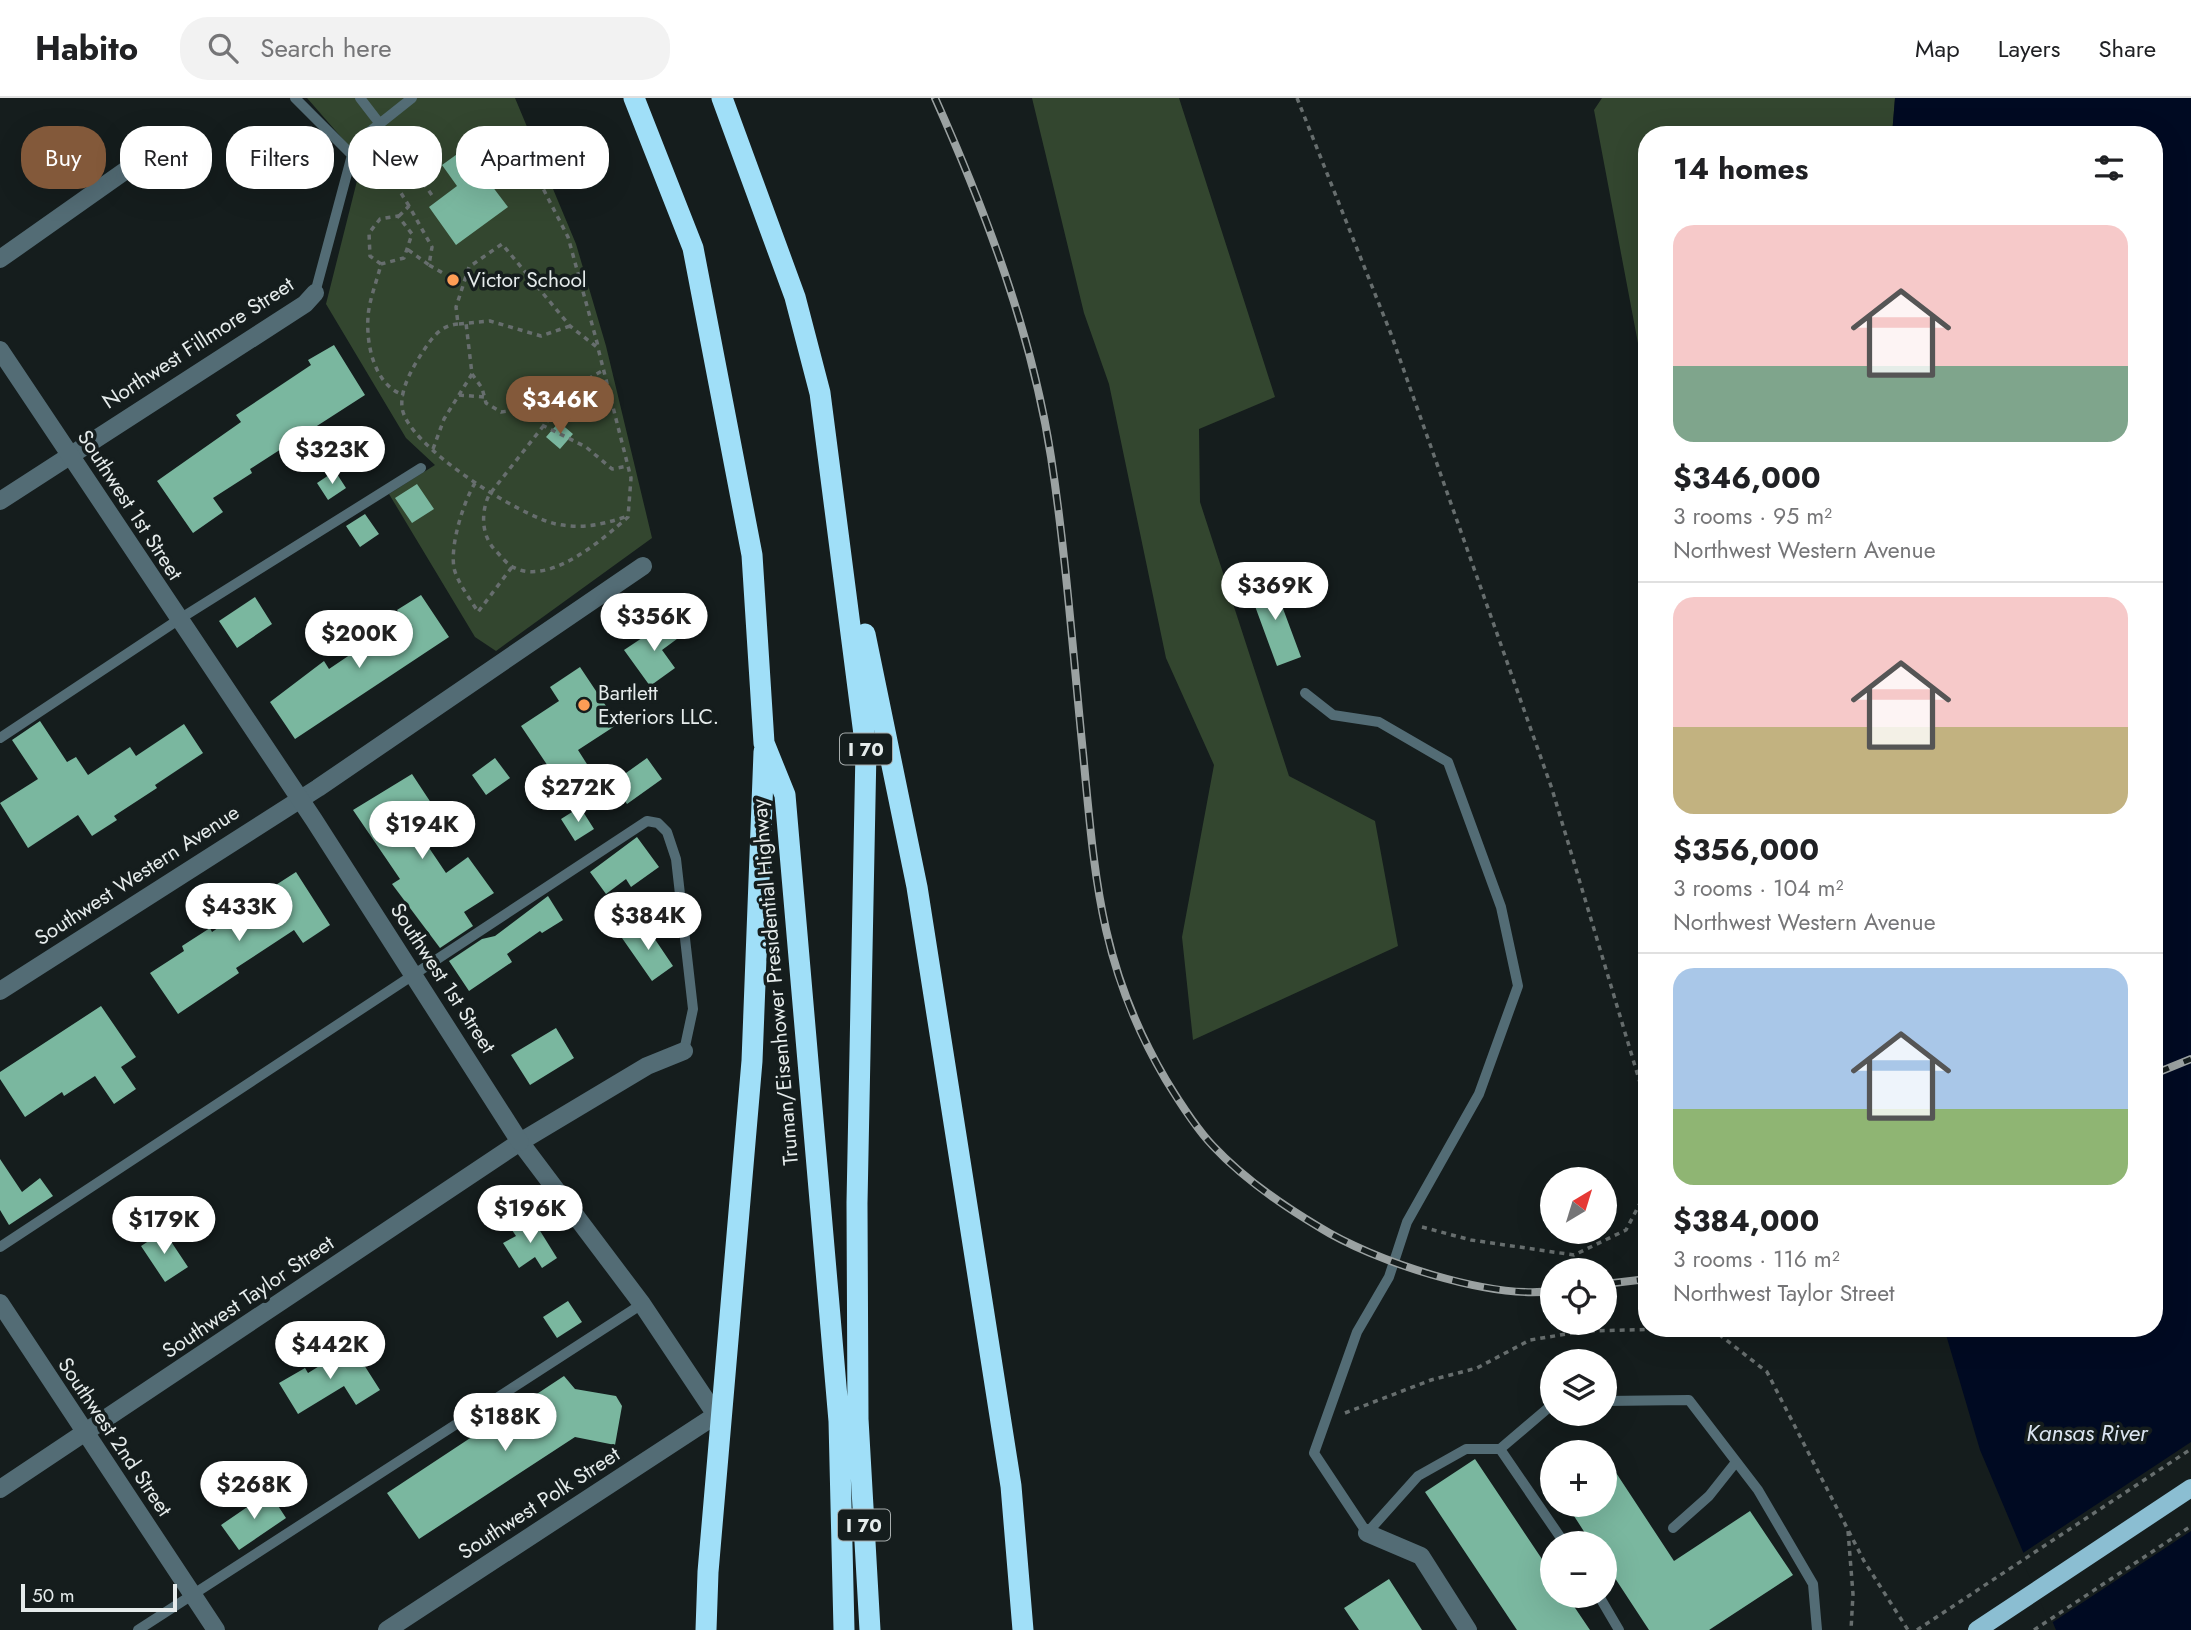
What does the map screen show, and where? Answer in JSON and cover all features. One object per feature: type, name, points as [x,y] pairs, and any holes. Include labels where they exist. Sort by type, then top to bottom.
[{"type":"highway","name":"Truman/Eisenhower Presidential Highway","points":[[634,98],[693,248],[737,461],[752,555],[764,743],[785,795],[870,1630]]},
{"type":"highway","name":"Truman/Eisenhower Presidential Highway","points":[[722,98],[795,297],[820,393],[866,750],[858,1203],[848,1420],[844,1630]]},
{"type":"highway","points":[[833,482],[917,887],[1011,1486],[1023,1630]]},
{"type":"highway","points":[[706,1630],[708,1572],[752,1062],[764,743]]},
{"type":"main road","points":[[1977,1630],[2191,1488]]},
{"type":"street","points":[[0,259],[120,174]]},
{"type":"street","name":"Northwest Fillmore Street","points":[[0,501],[305,304],[315,293]]},
{"type":"street","name":"Southwest 1st Street","points":[[0,350],[299,798],[520,1142],[642,1304],[716,1415]]},
{"type":"street","name":"Southwest Western Avenue","points":[[0,991],[299,798],[643,566]]},
{"type":"street","name":"Southwest Taylor Street","points":[[0,1489],[520,1142],[647,1066],[684,1051]]},
{"type":"street","name":"Southwest 2nd Street","points":[[0,1303],[216,1630]]},
{"type":"street","name":"Southwest Polk Street","points":[[387,1630],[716,1415]]},
{"type":"street","points":[[1367,1533],[1421,1556],[1468,1630]]},
{"type":"lane","points":[[295,98],[348,151]]},
{"type":"lane","points":[[360,98],[380,124]]},
{"type":"lane","points":[[377,126],[412,98]]},
{"type":"lane","points":[[315,293],[348,170]]},
{"type":"lane","points":[[0,738],[178,620],[421,468]]},
{"type":"lane","points":[[1305,693],[1333,715],[1379,722],[1448,762],[1502,907],[1517,986],[1479,1094],[1407,1222],[1388,1277],[1357,1332],[1314,1453],[1367,1533],[1418,1476],[1466,1449],[1500,1449],[1540,1415]]},
{"type":"lane","points":[[0,1247],[644,822],[654,822],[670,837],[676,859],[693,1009],[684,1051]]},
{"type":"lane","points":[[138,1630],[642,1304]]},
{"type":"lane","points":[[1617,1401],[1689,1400],[1758,1490],[1814,1584],[1817,1630]]},
{"type":"lane","points":[[1500,1449],[1556,1531]]},
{"type":"lane","points":[[1673,1528],[1709,1496],[1737,1462]]},
{"type":"lane","points":[[1607,1608],[1619,1630]]},
{"type":"path","points":[[1297,98],[1391,334],[1552,789],[1638,1076]]},
{"type":"path","points":[[402,189],[401,194],[432,247],[429,265]]},
{"type":"path","points":[[428,189],[434,198]]},
{"type":"path","points":[[543,189],[568,237],[598,348],[631,478],[628,516],[590,550],[543,571],[526,572],[512,567],[489,543],[482,510],[489,495],[574,387],[602,371]]},
{"type":"path","points":[[381,264],[370,256],[369,233],[380,219],[398,216],[409,206]]},
{"type":"path","points":[[381,264],[404,258],[412,234],[398,216]]},
{"type":"path","points":[[458,324],[456,307],[469,267],[502,244],[570,327],[598,348]]},
{"type":"path","points":[[407,249],[446,275]]},
{"type":"path","points":[[381,264],[368,317],[373,363],[391,391],[404,395]]},
{"type":"path","points":[[570,327],[541,335],[490,321],[444,326],[431,339],[410,373],[402,407],[412,428],[433,450],[489,495],[555,524],[594,527],[628,516]]},
{"type":"path","points":[[466,323],[472,374],[486,403],[501,412],[539,407],[551,414]]},
{"type":"path","points":[[433,450],[444,419],[472,374]]},
{"type":"path","points":[[459,395],[484,397]]},
{"type":"path","points":[[542,425],[586,447],[612,469],[628,466]]},
{"type":"path","points":[[475,483],[466,498],[458,528],[454,569],[478,612],[512,567]]},
{"type":"path","points":[[1407,1222],[1471,1240],[1574,1255],[1626,1230],[1638,1207]]},
{"type":"path","points":[[1325,1421],[1432,1380],[1478,1368],[1530,1340],[1585,1331],[1638,1330]]},
{"type":"path","points":[[1722,1337],[1767,1372],[1847,1529],[1908,1630]]},
{"type":"path","points":[[1917,1630],[2191,1449]]},
{"type":"path","points":[[2034,1630],[2191,1526]]},
{"type":"path","points":[[1847,1529],[1853,1594],[1852,1630]]},
{"type":"green space","points":[[307,98],[515,98],[527,126],[456,126],[456,189],[553,189],[576,244],[606,346],[652,538],[496,651],[475,637],[389,494],[435,465],[406,438],[326,304],[355,189],[442,189],[442,126],[348,126],[348,145]]},
{"type":"green space","points":[[1032,98],[1179,98],[1275,397],[1199,429],[1200,502],[1289,776],[1375,821],[1398,946],[1193,1040],[1182,937],[1214,765],[1166,658],[1109,384],[1084,313]]},
{"type":"green space","points":[[1602,98],[1895,98],[1893,126],[1638,126],[1638,343],[1594,110]]},
{"type":"water","name":"Kansas River","points":[[1895,98],[2191,98],[2191,1630],[2056,1630],[1980,1450],[1947,1337],[2163,1337],[2163,126],[1893,126]]},
{"type":"pier","points":[[2191,1442],[2191,1531],[2050,1624],[2020,1555]]},
{"type":"building","points":[[456,155],[456,185],[442,165]]},
{"type":"building","points":[[456,187],[456,189],[494,189],[508,207],[456,245],[429,207]]},
{"type":"building","points":[[334,345],[365,395],[250,469],[252,473],[213,498],[223,512],[193,533],[157,481],[241,422],[236,415],[311,365],[308,360]]},
{"type":"building","points":[[559,422],[573,434],[560,449],[546,437]]},
{"type":"building","points":[[335,471],[346,488],[328,500],[317,483]]},
{"type":"building","points":[[417,484],[434,509],[412,523],[395,498]]},
{"type":"building","points":[[365,514],[379,534],[360,547],[346,526]]},
{"type":"building","points":[[1272,579],[1301,657],[1277,666],[1248,587]]},
{"type":"building","points":[[421,595],[449,637],[295,739],[270,702],[324,661],[329,669],[403,619],[397,610]]},
{"type":"building","points":[[255,597],[272,624],[237,648],[219,621]]},
{"type":"building","points":[[669,620],[681,636],[662,650],[675,668],[650,686],[624,650]]},
{"type":"building","points":[[580,667],[618,724],[578,750],[592,772],[564,790],[521,726],[559,701],[550,687]]},
{"type":"building","points":[[40,721],[67,762],[76,757],[88,775],[130,747],[136,756],[184,724],[203,753],[155,785],[157,788],[114,816],[117,820],[92,836],[78,815],[28,848],[0,803],[38,779],[12,740]]},
{"type":"building","points":[[495,758],[510,778],[486,795],[472,775]]},
{"type":"building","points":[[647,758],[662,779],[627,804],[612,783]]},
{"type":"building","points":[[412,774],[441,818],[419,833],[446,873],[468,857],[494,893],[464,912],[473,926],[440,948],[392,884],[400,879],[353,810]]},
{"type":"building","points":[[580,807],[594,829],[575,841],[561,819]]},
{"type":"building","points":[[637,837],[659,867],[631,887],[626,879],[606,894],[590,872]]},
{"type":"building","points":[[296,872],[330,925],[303,943],[294,930],[236,968],[239,973],[178,1014],[150,973],[184,951],[182,946],[210,928],[212,932]]},
{"type":"building","points":[[548,896],[563,920],[542,933],[540,931],[507,954],[512,962],[469,991],[449,961],[482,939],[495,936]]},
{"type":"building","points":[[644,923],[673,966],[652,981],[622,938]]},
{"type":"building","points":[[101,1006],[136,1057],[121,1067],[136,1089],[114,1104],[95,1076],[64,1096],[62,1092],[25,1117],[0,1079],[0,1072]]},
{"type":"building","points":[[556,1028],[574,1058],[530,1085],[511,1055]]},
{"type":"building","points":[[0,1159],[22,1192],[40,1178],[53,1196],[9,1225],[0,1210]]},
{"type":"building","points":[[532,1218],[557,1258],[542,1268],[535,1257],[519,1268],[503,1243],[516,1236],[512,1230]]},
{"type":"building","points":[[164,1231],[188,1267],[165,1282],[141,1246]]},
{"type":"building","points":[[568,1301],[582,1322],[557,1338],[543,1317]]},
{"type":"building","points":[[352,1346],[380,1390],[356,1405],[344,1386],[298,1414],[279,1383],[305,1368],[308,1373]]},
{"type":"building","points":[[564,1376],[575,1389],[616,1396],[622,1406],[615,1445],[575,1437],[419,1539],[387,1493]]},
{"type":"building","points":[[1475,1459],[1540,1556],[1540,1608],[1575,1608],[1590,1630],[1517,1630],[1425,1492]]},
{"type":"building","points":[[1617,1474],[1674,1561],[1750,1511],[1793,1575],[1709,1630],[1649,1630],[1617,1581],[1617,1531],[1584,1531],[1575,1517],[1617,1517]]},
{"type":"building","points":[[269,1492],[286,1518],[239,1550],[221,1525]]},
{"type":"building","points":[[1389,1579],[1422,1630],[1359,1630],[1344,1608]]},
{"type":"railway","points":[[935,98],[972,185],[1005,274],[1043,411],[1061,531],[1097,882],[1114,960],[1144,1039],[1166,1080],[1206,1139],[1250,1180],[1305,1219],[1369,1252],[1432,1275],[1497,1289],[1540,1291]]},
{"type":"railway","points":[[2163,1070],[2191,1059]]},
{"type":"railway","points":[[1617,1283],[1638,1280]]},
{"type":"place","name":"Victor School","points":[[453,280]]},
{"type":"place","name":"Bartlett Exteriors LLC.","points":[[584,705]]}]
